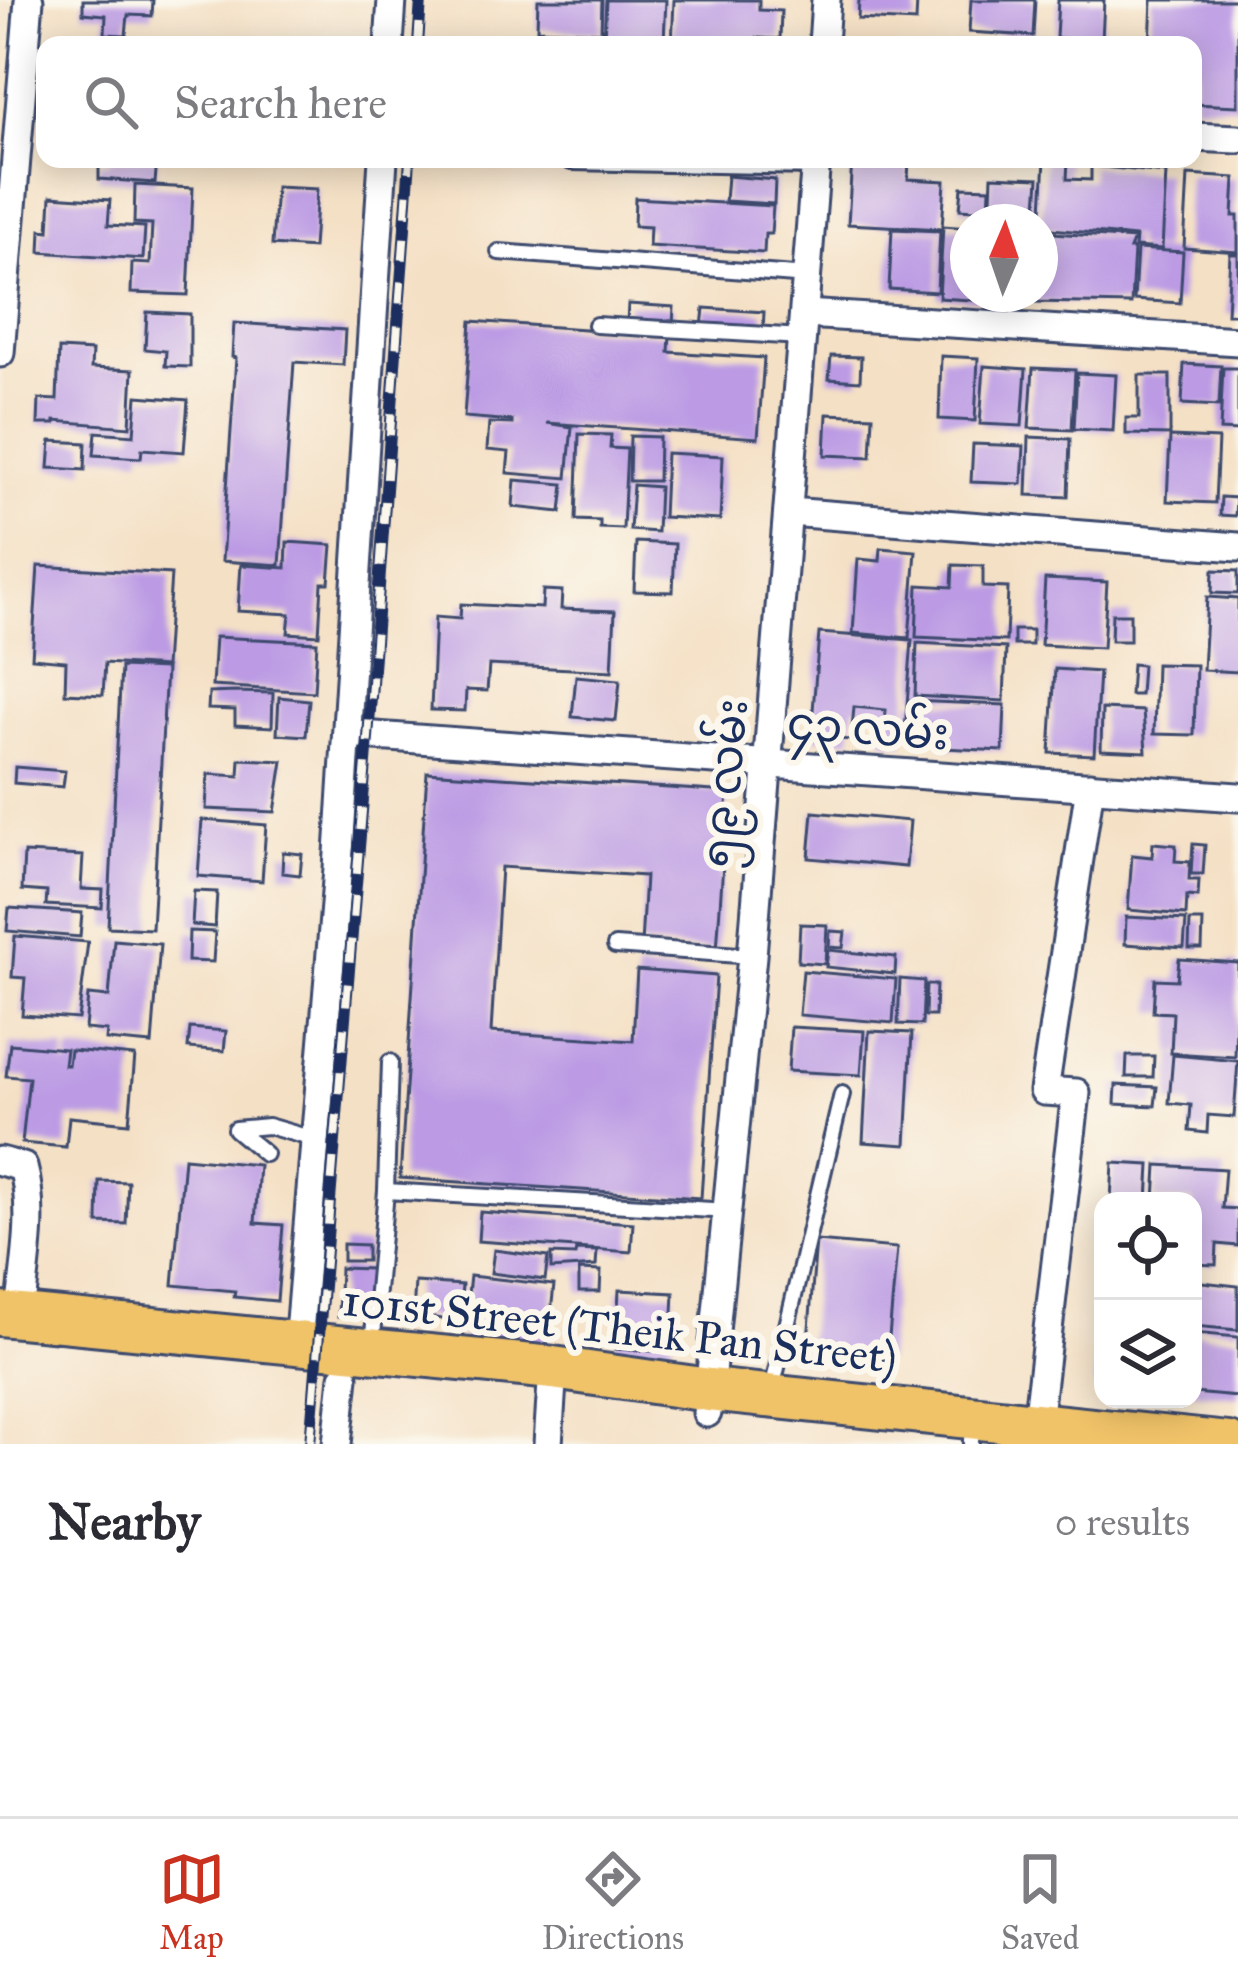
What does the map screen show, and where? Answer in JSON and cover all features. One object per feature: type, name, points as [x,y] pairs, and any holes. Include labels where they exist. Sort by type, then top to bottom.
[{"type":"main road","name":"101st Street (Theik Pan Street)","points":[[7,1323],[82,1337],[708,1401],[971,1442],[1030,1437],[1229,1444]]},
{"type":"main road","name":"101st Street (Theik Pan Street)","points":[[177,1346],[298,1345],[358,1364]]},
{"type":"main road","name":"101st Street (Theik Pan Street)","points":[[708,1401],[770,1396],[1030,1437]]},
{"type":"street","points":[[0,352],[29,0]]},
{"type":"street","points":[[390,36],[392,0]]},
{"type":"street","points":[[824,36],[826,0]]},
{"type":"street","points":[[1202,138],[1238,140]]},
{"type":"street","points":[[298,1345],[347,734],[381,168]]},
{"type":"street","name":"၅၉ လမ်း","points":[[708,1401],[752,956],[815,168]]},
{"type":"street","points":[[804,325],[1238,341]]},
{"type":"street","points":[[788,512],[1238,547]]},
{"type":"street","name":"၄၃ လမ်း","points":[[347,734],[1238,797]]},
{"type":"street","points":[[1030,1437],[1076,1093],[1043,1090],[1090,786]]},
{"type":"street","points":[[0,1161],[23,1167],[28,1205],[7,1323]]},
{"type":"street","points":[[338,1444],[358,1364]]},
{"type":"street","points":[[548,1444],[552,1382]]},
{"type":"lane","points":[[499,252],[808,276]]},
{"type":"lane","points":[[596,325],[804,325]]},
{"type":"lane","points":[[615,946],[752,956]]},
{"type":"lane","points":[[358,1364],[386,1191],[390,1062]]},
{"type":"lane","points":[[770,1396],[842,1094]]},
{"type":"lane","points":[[265,1154],[235,1130],[268,1126],[317,1140]]},
{"type":"lane","points":[[386,1191],[729,1211]]},
{"type":"building","points":[[83,0],[153,0],[152,16],[128,15],[126,35],[105,34],[106,15],[83,13]]},
{"type":"building","points":[[538,0],[602,0],[601,32],[537,29]]},
{"type":"building","points":[[606,0],[666,0],[664,36],[604,36]]},
{"type":"building","points":[[674,0],[759,0],[759,10],[781,11],[780,36],[672,36]]},
{"type":"building","points":[[859,0],[917,0],[916,22],[858,19]]},
{"type":"building","points":[[971,0],[1035,0],[1033,36],[969,32]]},
{"type":"building","points":[[1058,0],[1104,0],[1102,36],[1056,36]]},
{"type":"building","points":[[1152,0],[1238,0],[1238,106],[1202,104],[1202,36],[1150,36]]},
{"type":"building","points":[[99,168],[156,168],[155,183],[99,179]]},
{"type":"building","points":[[851,168],[909,168],[908,179],[945,181],[942,229],[848,224]]},
{"type":"building","points":[[1044,168],[1068,168],[1067,179],[1091,180],[1091,168],[1166,173],[1162,249],[1135,247],[1136,237],[1058,230],[1058,204],[1042,204]]},
{"type":"building","points":[[1188,175],[1235,178],[1238,252],[1184,248]]},
{"type":"building","points":[[727,176],[775,180],[774,204],[725,201]]},
{"type":"building","points":[[992,176],[1039,178],[1037,204],[991,204]]},
{"type":"building","points":[[135,185],[193,188],[188,295],[131,293],[132,263],[150,264],[152,224],[134,223]]},
{"type":"building","points":[[276,187],[317,189],[313,248],[272,245]]},
{"type":"building","points":[[962,187],[990,188],[989,204],[960,204]]},
{"type":"building","points":[[51,196],[110,200],[108,225],[145,227],[143,259],[40,252],[41,230],[49,231]]},
{"type":"building","points":[[635,198],[773,206],[771,234],[765,234],[764,253],[649,246],[650,227],[634,226]]},
{"type":"building","points":[[943,226],[950,227],[950,299],[939,298]]},
{"type":"building","points":[[892,229],[940,231],[937,292],[889,289]]},
{"type":"building","points":[[1058,233],[1134,239],[1131,304],[1058,302]]},
{"type":"building","points":[[1137,249],[1183,252],[1180,303],[1134,300]]},
{"type":"building","points":[[1230,254],[1238,254],[1238,314],[1227,314]]},
{"type":"building","points":[[628,304],[674,307],[673,325],[627,322]]},
{"type":"building","points":[[704,308],[764,312],[763,331],[702,327]]},
{"type":"building","points":[[147,312],[190,314],[190,367],[165,366],[166,351],[145,349]]},
{"type":"building","points":[[471,321],[670,335],[669,352],[764,358],[758,438],[547,423],[572,427],[567,478],[507,473],[509,452],[487,450],[489,423],[512,421],[464,417]]},
{"type":"building","points":[[234,323],[345,330],[343,365],[294,362],[280,565],[222,561],[236,358],[232,357]]},
{"type":"building","points":[[59,349],[92,351],[91,368],[133,370],[130,427],[38,424],[39,399],[57,400]]},
{"type":"building","points":[[831,356],[861,357],[860,381],[829,379]]},
{"type":"building","points":[[941,356],[978,358],[975,421],[939,419]]},
{"type":"building","points":[[1184,364],[1221,366],[1219,406],[1182,404]]},
{"type":"building","points":[[984,366],[1026,369],[1022,426],[980,424]]},
{"type":"building","points":[[1033,368],[1075,370],[1072,430],[1029,428]]},
{"type":"building","points":[[1223,368],[1238,368],[1238,431],[1220,430]]},
{"type":"building","points":[[1077,373],[1116,375],[1113,431],[1074,429]]},
{"type":"building","points":[[1139,375],[1170,375],[1170,435],[1126,434],[1126,418],[1139,418]]},
{"type":"building","points":[[137,396],[188,400],[184,452],[142,449],[141,458],[94,455],[96,432],[134,435]]},
{"type":"building","points":[[827,414],[873,416],[871,457],[825,455]]},
{"type":"building","points":[[579,434],[611,435],[610,448],[627,449],[623,529],[576,520]]},
{"type":"building","points":[[630,436],[659,437],[658,481],[629,481]]},
{"type":"building","points":[[1029,437],[1070,439],[1068,497],[1027,495]]},
{"type":"building","points":[[1170,437],[1218,439],[1215,503],[1167,501]]},
{"type":"building","points":[[51,441],[86,443],[85,470],[49,468]]},
{"type":"building","points":[[973,444],[1024,446],[1022,484],[971,482]]},
{"type":"building","points":[[666,453],[723,456],[720,520],[663,517]]},
{"type":"building","points":[[515,480],[564,484],[561,512],[513,507]]},
{"type":"building","points":[[633,485],[659,487],[657,532],[630,530]]},
{"type":"building","points":[[1221,497],[1236,498],[1235,516],[1220,515]]},
{"type":"building","points":[[287,542],[332,545],[329,583],[322,583],[319,635],[288,633],[290,614],[238,611],[241,565],[286,568]]},
{"type":"building","points":[[636,542],[675,544],[673,592],[634,591]]},
{"type":"building","points":[[881,548],[916,551],[909,638],[853,633],[858,559],[880,561]]},
{"type":"building","points":[[953,565],[983,566],[983,587],[1008,588],[1006,641],[916,637],[918,585],[952,587]]},
{"type":"building","points":[[38,566],[171,574],[165,667],[105,663],[103,695],[65,693],[66,661],[32,658]]},
{"type":"building","points":[[1213,570],[1238,571],[1238,594],[1212,593]]},
{"type":"building","points":[[1045,579],[1107,582],[1103,648],[1041,645]]},
{"type":"building","points":[[543,590],[562,591],[561,609],[615,611],[612,671],[489,665],[487,691],[466,690],[465,711],[431,710],[435,617],[460,619],[461,604],[542,608]]},
{"type":"building","points":[[1207,597],[1238,599],[1238,672],[1203,670]]},
{"type":"building","points":[[1112,614],[1130,614],[1130,641],[1111,641]]},
{"type":"building","points":[[1014,630],[1032,630],[1032,645],[1014,645]]},
{"type":"building","points":[[819,633],[912,640],[904,743],[883,742],[886,710],[854,707],[851,740],[811,737]]},
{"type":"building","points":[[215,637],[317,642],[314,692],[212,686]]},
{"type":"building","points":[[917,643],[1006,648],[1004,701],[915,696]]},
{"type":"building","points":[[1132,664],[1142,665],[1140,695],[1130,695]]},
{"type":"building","points":[[1156,664],[1196,665],[1194,735],[1154,734]]},
{"type":"building","points":[[121,667],[166,669],[152,929],[108,927]]},
{"type":"building","points":[[1055,669],[1099,672],[1094,755],[1050,753]]},
{"type":"building","points":[[576,676],[620,680],[616,721],[572,717]]},
{"type":"building","points":[[209,693],[273,693],[272,727],[235,725],[235,710],[208,709]]},
{"type":"building","points":[[279,697],[309,700],[306,736],[277,734]]},
{"type":"building","points":[[911,701],[1005,705],[1003,751],[944,748],[945,739],[931,738],[931,724],[910,724]]},
{"type":"building","points":[[1102,709],[1143,711],[1146,752],[1101,750]]},
{"type":"building","points":[[240,759],[283,761],[275,812],[206,809],[208,774],[239,776]]},
{"type":"building","points":[[15,767],[65,771],[63,787],[14,783]]},
{"type":"building","points":[[427,772],[728,792],[717,950],[641,945],[645,876],[501,867],[491,1032],[633,1041],[637,970],[716,976],[701,1198],[400,1178]]},
{"type":"building","points":[[813,812],[910,821],[906,867],[809,858]]},
{"type":"building","points":[[202,820],[266,825],[262,881],[198,876]]},
{"type":"building","points":[[1153,843],[1176,845],[1175,861],[1190,862],[1189,880],[1199,880],[1198,897],[1187,896],[1186,915],[1128,910],[1132,855],[1152,857]]},
{"type":"building","points":[[1193,844],[1205,845],[1203,874],[1191,874]]},
{"type":"building","points":[[283,852],[302,854],[300,875],[282,873]]},
{"type":"building","points":[[24,853],[83,856],[81,889],[103,890],[102,908],[46,905],[47,892],[22,890]]},
{"type":"building","points":[[194,891],[217,892],[215,927],[192,925]]},
{"type":"building","points":[[9,908],[82,913],[80,937],[7,931]]},
{"type":"building","points":[[1126,917],[1186,920],[1184,948],[1125,944]]},
{"type":"building","points":[[1190,921],[1203,921],[1202,949],[1189,949]]},
{"type":"building","points":[[800,924],[827,925],[825,964],[798,962]]},
{"type":"building","points":[[189,931],[215,932],[213,962],[188,961]]},
{"type":"building","points":[[830,931],[845,932],[843,948],[829,947]]},
{"type":"building","points":[[15,936],[88,942],[78,1019],[22,1015],[25,978],[12,977]]},
{"type":"building","points":[[114,940],[160,944],[152,1044],[106,1040],[107,1031],[85,1029],[88,995],[109,997]]},
{"type":"building","points":[[828,950],[896,957],[895,974],[826,967]]},
{"type":"building","points":[[1179,959],[1238,963],[1235,1057],[1171,1053],[1173,1013],[1153,1012],[1155,979],[1177,980]]},
{"type":"building","points":[[803,971],[896,979],[893,1023],[799,1015]]},
{"type":"building","points":[[900,979],[924,981],[922,1025],[898,1024]]},
{"type":"building","points":[[926,985],[936,985],[935,1016],[925,1016]]},
{"type":"building","points":[[791,1027],[864,1031],[861,1075],[788,1071]]},
{"type":"building","points":[[190,1028],[226,1031],[224,1051],[188,1048]]},
{"type":"building","points":[[869,1031],[912,1033],[906,1145],[863,1142]]},
{"type":"building","points":[[10,1044],[66,1049],[64,1065],[68,1065],[70,1050],[135,1056],[129,1123],[69,1117],[66,1147],[22,1143],[29,1078],[6,1076]]},
{"type":"building","points":[[1173,1055],[1238,1061],[1234,1117],[1208,1115],[1207,1133],[1189,1131],[1191,1105],[1169,1103]]},
{"type":"building","points":[[1127,1056],[1154,1056],[1153,1077],[1126,1077]]},
{"type":"building","points":[[1116,1085],[1157,1087],[1155,1106],[1115,1104]]},
{"type":"building","points":[[184,1158],[259,1165],[255,1223],[283,1225],[277,1301],[173,1285]]},
{"type":"building","points":[[1113,1163],[1150,1165],[1148,1192],[1111,1192]]},
{"type":"building","points":[[1157,1165],[1225,1169],[1222,1208],[1238,1209],[1238,1246],[1217,1244],[1216,1265],[1202,1264],[1202,1192],[1156,1192]]},
{"type":"building","points":[[99,1181],[128,1182],[126,1224],[98,1223]]},
{"type":"building","points":[[480,1212],[633,1223],[631,1252],[478,1241]]},
{"type":"building","points":[[816,1241],[897,1248],[887,1360],[807,1354]]},
{"type":"building","points":[[343,1244],[367,1245],[367,1261],[343,1261]]},
{"type":"building","points":[[494,1250],[548,1257],[545,1280],[491,1273]]},
{"type":"building","points":[[576,1250],[597,1251],[596,1266],[551,1269],[551,1254],[575,1255]]},
{"type":"building","points":[[340,1268],[371,1269],[369,1319],[338,1317]]},
{"type":"building","points":[[579,1270],[601,1271],[600,1292],[579,1292]]},
{"type":"building","points":[[470,1276],[554,1285],[547,1349],[463,1341]]},
{"type":"building","points":[[415,1282],[462,1285],[459,1322],[413,1314]]},
{"type":"building","points":[[1202,1282],[1238,1286],[1238,1330],[1202,1327]]},
{"type":"building","points":[[619,1290],[674,1293],[671,1352],[616,1349]]},
{"type":"building","points":[[1202,1334],[1238,1337],[1238,1397],[1202,1394]]},
{"type":"railway","points":[[419,36],[421,0]]},
{"type":"railway","points":[[310,1444],[409,168]]}]
